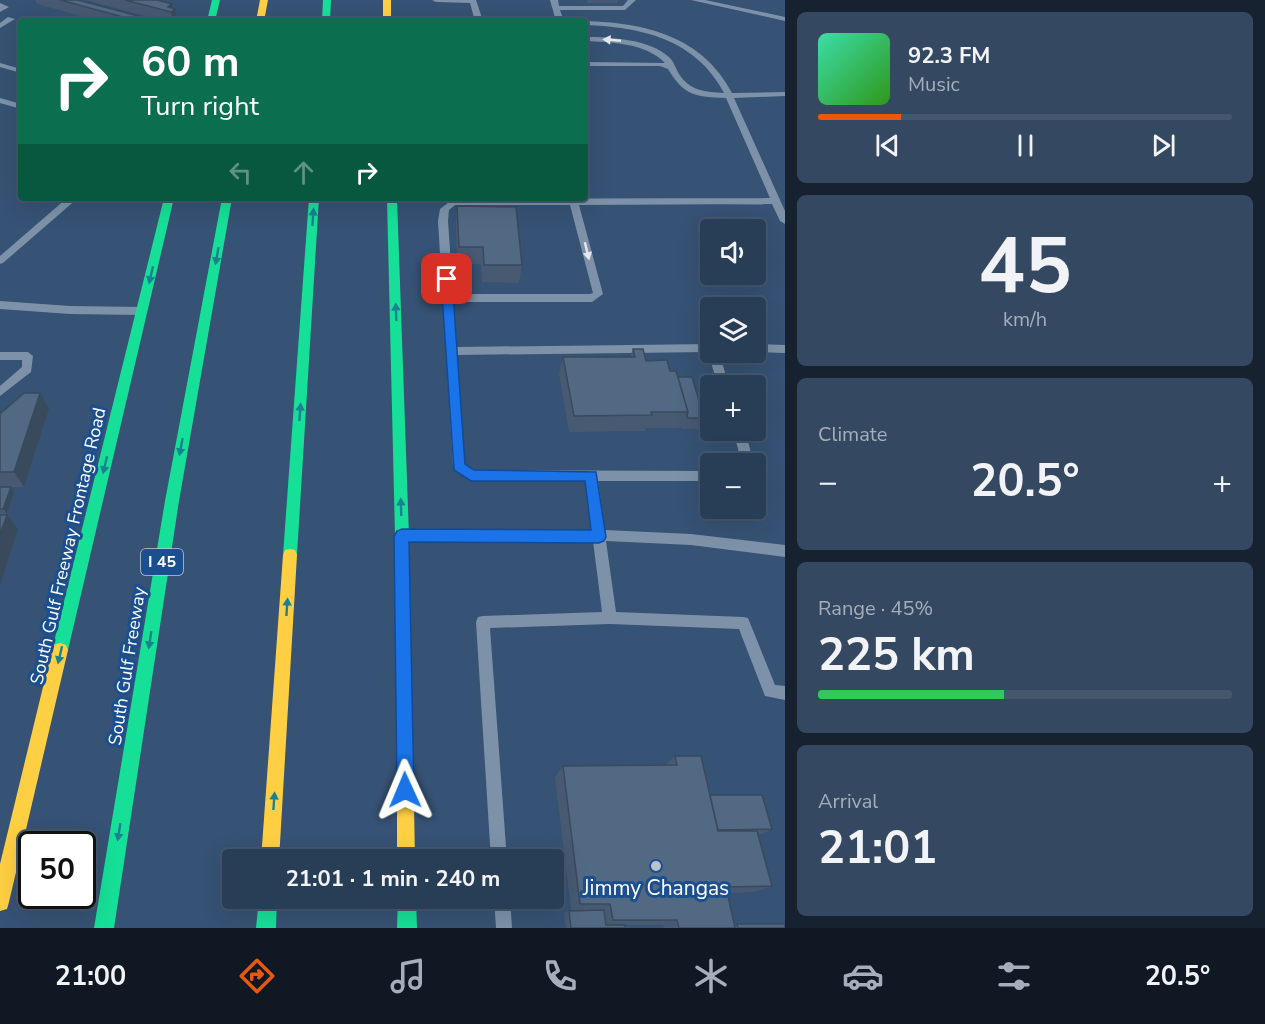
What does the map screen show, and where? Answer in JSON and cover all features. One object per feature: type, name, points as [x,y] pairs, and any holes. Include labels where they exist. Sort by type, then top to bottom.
[{"type":"main road","points":[[212,18],[216,0]]},
{"type":"main road","points":[[261,18],[264,0]]},
{"type":"main road","points":[[326,18],[327,0]]},
{"type":"main road","points":[[387,0],[387,18]]},
{"type":"main road","name":"South Gulf Freeway Frontage Road","points":[[0,902],[5,865],[168,201]]},
{"type":"main road","name":"South Gulf Freeway","points":[[104,928],[170,512],[226,201]]},
{"type":"main road","points":[[271,849],[314,201]]},
{"type":"main road","points":[[392,201],[402,536],[406,849]]},
{"type":"main road","points":[[266,928],[267,909]]},
{"type":"main road","points":[[407,909],[407,928]]},
{"type":"lane","points":[[436,0],[473,1],[478,18]]},
{"type":"lane","points":[[554,0],[559,18]]},
{"type":"lane","points":[[556,8],[625,8],[632,0]]},
{"type":"lane","points":[[695,0],[785,19]]},
{"type":"lane","points":[[0,5],[5,7],[0,10]]},
{"type":"lane","points":[[0,26],[11,19]]},
{"type":"lane","points":[[588,23],[625,27],[673,41],[692,51],[710,65],[728,95],[785,221]]},
{"type":"lane","points":[[588,39],[614,40],[641,46],[668,60],[684,87],[692,91],[728,95],[785,94]]},
{"type":"lane","points":[[641,46],[648,63]]},
{"type":"lane","points":[[588,64],[648,63],[671,67]]},
{"type":"lane","points":[[0,65],[18,70]]},
{"type":"lane","points":[[0,100],[18,106]]},
{"type":"lane","points":[[0,261],[70,201]]},
{"type":"lane","points":[[700,476],[471,475],[459,466],[443,221],[445,209],[453,202],[776,201]]},
{"type":"lane","points":[[448,298],[592,298],[598,294],[574,202]]},
{"type":"lane","points":[[0,305],[70,310],[142,311]]},
{"type":"lane","points":[[451,351],[700,348]]},
{"type":"lane","points":[[766,348],[785,349]]},
{"type":"lane","points":[[0,356],[28,356],[27,369],[0,392]]},
{"type":"lane","points":[[591,476],[610,618]]},
{"type":"lane","points":[[402,536],[705,540],[785,551]]},
{"type":"lane","points":[[498,849],[483,622],[610,618],[742,623],[770,691],[785,693]]},
{"type":"lane","points":[[503,909],[504,928]]},
{"type":"building","points":[[60,0],[78,0],[146,18],[127,18]]},
{"type":"building","points":[[125,0],[157,0],[172,4],[168,7],[175,9],[171,12]]},
{"type":"building","points":[[457,206],[516,207],[522,265],[484,265],[483,247],[459,247]]},
{"type":"building","points":[[633,349],[643,349],[646,361],[667,360],[670,371],[676,371],[688,412],[574,416],[563,357],[635,357]]},
{"type":"building","points":[[678,377],[692,377],[700,404],[700,418],[688,418]]},
{"type":"building","points":[[24,393],[40,393],[14,472],[0,472],[0,414]]},
{"type":"building","points":[[0,487],[11,487],[3,509],[0,509]]},
{"type":"building","points":[[0,515],[7,515],[0,534]]},
{"type":"building","name":"Jimmy Changas","points":[[675,756],[701,756],[718,831],[757,831],[772,886],[726,887],[735,928],[679,928],[677,920],[613,920],[610,904],[580,904],[563,766],[677,765]]},
{"type":"building","points":[[710,795],[762,795],[772,829],[718,830]]},
{"type":"building","points":[[604,910],[606,925],[625,925],[625,928],[571,928],[569,911]]},
{"type":"building","points":[[737,924],[785,924],[785,928],[738,928]]},
{"type":"traffic: fast","points":[[212,18],[216,0]]},
{"type":"traffic: fast","points":[[326,18],[327,0]]},
{"type":"traffic: fast","points":[[60,650],[168,201]]},
{"type":"traffic: fast","points":[[104,928],[172,501],[226,201]]},
{"type":"traffic: fast","points":[[290,555],[314,201]]},
{"type":"traffic: fast","points":[[392,201],[402,536],[405,750]]},
{"type":"traffic: fast","points":[[266,928],[267,909]]},
{"type":"traffic: fast","points":[[407,909],[407,928]]},
{"type":"traffic: slow","points":[[261,18],[264,0]]},
{"type":"traffic: slow","points":[[387,0],[387,18]]},
{"type":"traffic: slow","points":[[271,849],[290,555]]},
{"type":"traffic: slow","points":[[0,902],[60,650]]},
{"type":"traffic: slow","points":[[405,750],[406,849]]},
{"type":"place","name":"Jimmy Changas","points":[[656,866]]},
{"type":"route","points":[[405,790],[402,536],[599,537],[591,476],[471,475],[459,466],[447,279]]}]
